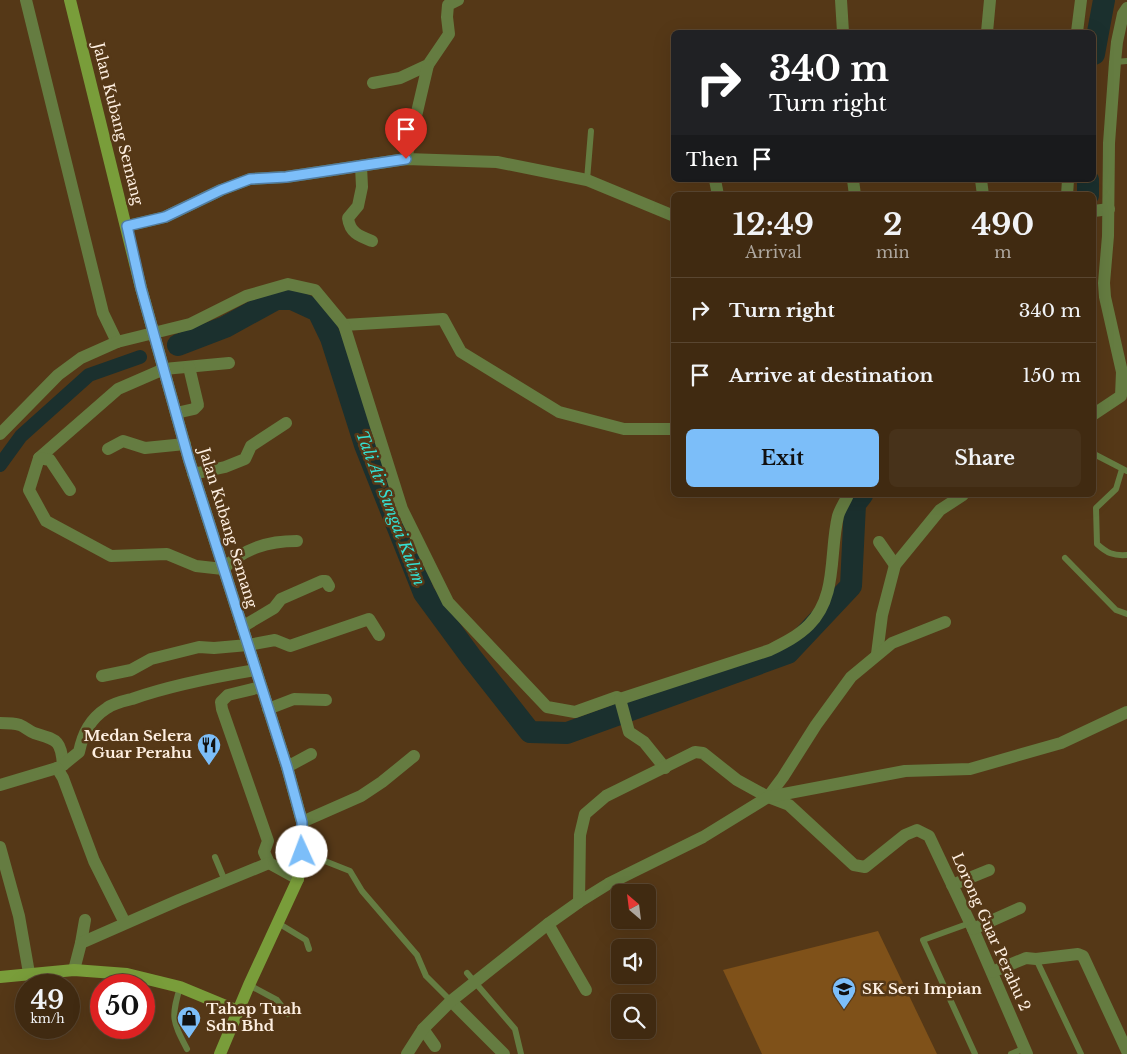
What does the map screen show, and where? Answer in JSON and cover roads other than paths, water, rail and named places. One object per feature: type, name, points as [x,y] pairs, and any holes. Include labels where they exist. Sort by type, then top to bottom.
[{"type":"main road","name":"Jalan Kubang Semang","points":[[70,0],[154,334],[184,444],[287,767],[302,822],[302,852],[298,879],[249,984],[220,1054]]},
{"type":"main road","points":[[0,977],[74,970],[127,974],[180,987],[238,1011]]},
{"type":"street","points":[[26,0],[103,313],[117,342]]},
{"type":"street","points":[[406,159],[428,64],[449,34],[448,4],[458,0]]},
{"type":"street","points":[[841,0],[843,30]]},
{"type":"street","points":[[987,30],[990,0]]},
{"type":"street","points":[[1077,30],[1081,0]]},
{"type":"street","points":[[1096,413],[1124,397],[1122,372],[1105,297],[1101,210],[1121,61],[1117,42],[1123,14],[1127,8]]},
{"type":"street","points":[[373,83],[400,78],[428,64]]},
{"type":"street","points":[[127,226],[165,217],[221,190],[250,179],[286,177],[406,159],[497,162],[587,180],[671,215]]},
{"type":"street","points":[[361,166],[362,187],[358,206],[348,218],[349,226],[359,236],[372,242]]},
{"type":"street","points":[[0,434],[58,375],[81,358],[117,342],[190,324],[246,296],[288,284],[315,290],[344,325],[402,509],[448,602],[547,707],[575,712],[617,697],[621,702],[629,732],[644,742],[665,768]]},
{"type":"street","points":[[344,325],[443,319],[460,352],[559,412],[624,430],[671,430]]},
{"type":"street","points":[[229,363],[164,369],[118,389],[39,458],[29,490],[46,521],[111,556],[167,554],[196,566],[223,569],[233,560],[258,547],[277,541],[297,540]]},
{"type":"street","points":[[176,413],[194,409],[198,405],[189,367]]},
{"type":"street","points":[[193,474],[225,467],[245,459],[251,446],[286,423]]},
{"type":"street","points":[[108,449],[123,441],[145,448],[184,444]]},
{"type":"street","points":[[39,458],[50,460],[70,490]]},
{"type":"street","points":[[877,654],[882,614],[895,565],[940,510],[960,497]]},
{"type":"street","points":[[621,702],[770,650],[791,639],[809,625],[824,605],[829,587],[838,515],[843,499]]},
{"type":"street","points":[[879,542],[895,565]]},
{"type":"street","points":[[242,627],[274,608],[281,599],[292,593],[322,581],[326,581],[329,586]]},
{"type":"street","points":[[102,676],[131,670],[151,659],[198,647],[214,648],[248,645],[275,640],[290,646],[369,618],[379,635]]},
{"type":"street","points":[[768,797],[851,677],[892,643],[945,622]]},
{"type":"street","points":[[0,785],[60,767],[79,752],[82,736],[93,720],[108,707],[193,681],[256,670]]},
{"type":"street","points":[[262,687],[228,695],[221,702],[222,709],[268,841],[264,852],[268,863],[298,879]]},
{"type":"street","points":[[268,708],[294,699],[326,700]]},
{"type":"street","points":[[407,1054],[423,1029],[451,1001],[548,924],[608,884],[703,837],[768,797],[905,771],[970,769],[1061,743],[1127,712]]},
{"type":"street","points":[[0,723],[20,725],[33,733],[46,735],[57,742],[61,750],[60,767],[63,778],[94,860],[125,923]]},
{"type":"street","points":[[579,902],[580,835],[584,814],[606,796],[695,752],[703,753],[737,780],[768,797]]},
{"type":"street","points":[[287,767],[311,754]]},
{"type":"street","points":[[302,822],[361,796],[414,756]]},
{"type":"street","name":"Lorong Guar Perahu 2","points":[[768,797],[789,806],[854,865],[865,867],[905,835],[917,830],[929,836],[972,926],[1026,1051]]},
{"type":"street","points":[[0,847],[19,916],[30,973]]},
{"type":"street","points":[[81,943],[268,863]]},
{"type":"street","points":[[952,885],[989,870]]},
{"type":"street","points":[[972,926],[1020,908]]},
{"type":"street","points":[[74,970],[85,920]]},
{"type":"street","points":[[548,924],[586,990]]},
{"type":"street","points":[[992,972],[1026,958],[1036,959],[1078,954],[1083,956],[1127,1052]]},
{"type":"street","points":[[451,1001],[504,1054]]},
{"type":"street","points":[[423,1029],[435,1046]]},
{"type":"lane","points":[[587,180],[591,131]]},
{"type":"lane","points":[[1096,455],[1124,470],[1116,489],[1096,508],[1097,544],[1107,553],[1116,556],[1127,555]]},
{"type":"lane","points":[[1065,558],[1116,610],[1127,614]]},
{"type":"lane","points":[[302,852],[350,871],[362,891],[417,955],[426,976],[451,1001]]},
{"type":"lane","points":[[215,857],[226,882]]},
{"type":"lane","points":[[278,923],[306,940],[310,949]]},
{"type":"lane","points":[[972,926],[923,940],[975,1054]]},
{"type":"lane","points":[[1036,959],[1081,1054]]},
{"type":"lane","points":[[467,973],[515,1029],[520,1054]]},
{"type":"lane","points":[[249,984],[277,1000],[288,1014]]},
{"type":"lane","points":[[180,987],[174,1010],[175,1026],[187,1049]]},
{"type":"lane","points":[[1011,1054],[1026,1051]]},
{"type":"waterway","name":"Tali Air Sungai Kulim","points":[[1096,43],[1104,0]]},
{"type":"waterway","name":"Tali Air Sungai Kulim","points":[[1088,182],[1088,192]]},
{"type":"waterway","name":"Tali Air Sungai Kulim","points":[[178,345],[225,327],[276,299],[292,299],[318,311],[331,338],[365,445],[424,593],[530,732],[567,733],[788,653],[851,586],[855,504],[860,497]]},
{"type":"waterway","name":"Tali Air Sungai Kulim","points":[[0,465],[21,436],[89,375],[140,357]]},
{"type":"place","name":"Medan Selera Guar Perahu","points":[[209,766]]},
{"type":"place","name":"SK Seri Impian","points":[[844,1010]]},
{"type":"place","name":"Tahap Tuah Sdn Bhd","points":[[189,1039]]}]
